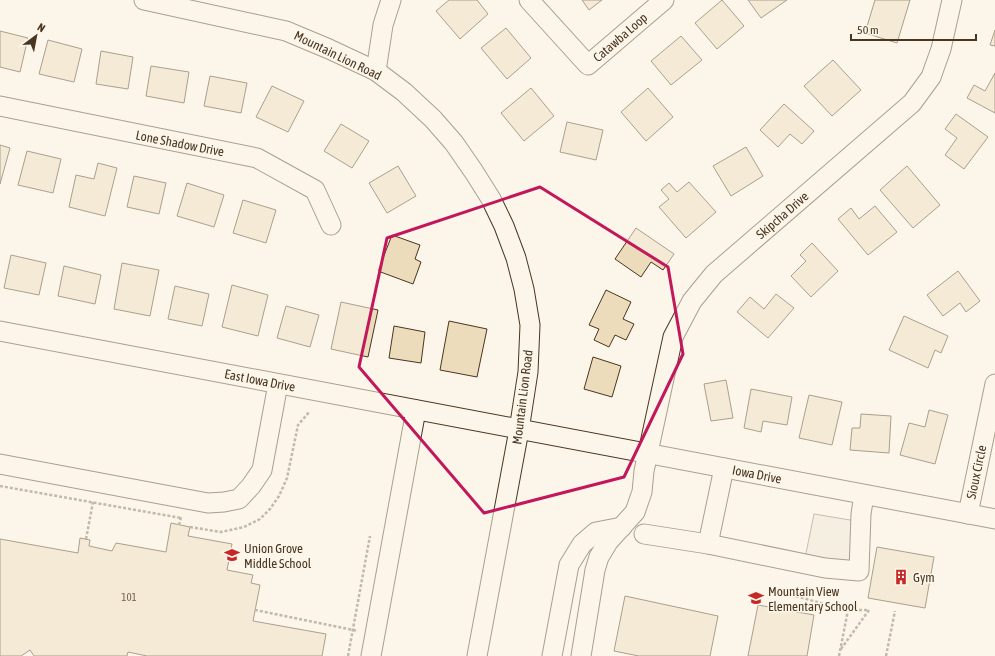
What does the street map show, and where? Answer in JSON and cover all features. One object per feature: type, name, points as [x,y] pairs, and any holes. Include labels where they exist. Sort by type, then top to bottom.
[{"type":"street","name":"Mountain Lion Road","points":[[144,0],[286,31],[330,49],[376,71],[404,92],[432,118],[454,143],[491,199],[504,226],[516,258],[524,289],[530,325],[528,372],[519,430],[477,656]]},
{"type":"street","points":[[376,71],[383,25],[391,0]]},
{"type":"street","name":"Catawba Loop","points":[[529,0],[588,65],[664,0]]},
{"type":"street","name":"Skipcha Drive","points":[[580,656],[595,570],[599,557],[608,542],[635,512],[640,499],[644,471],[673,337],[692,302],[714,274],[912,103],[931,77],[941,49],[952,0]]},
{"type":"street","name":"Lone Shadow Drive","points":[[0,106],[257,158],[315,190],[331,225]]},
{"type":"street","name":"East Iowa Drive","points":[[0,331],[519,430]]},
{"type":"street","points":[[0,464],[208,503],[224,502],[240,498],[252,486],[262,470],[278,384]]},
{"type":"street","name":"Sioux Circle","points":[[968,514],[995,384]]},
{"type":"street","points":[[371,656],[416,410]]},
{"type":"street","name":"Iowa Drive","points":[[519,430],[995,519]]},
{"type":"street","points":[[708,544],[724,468]]},
{"type":"street","points":[[644,534],[708,544],[825,568],[859,571],[861,514],[864,495]]},
{"type":"street","points":[[552,656],[570,565],[582,544],[596,532],[622,526]]},
{"type":"path","points":[[86,539],[96,482]]},
{"type":"path","points":[[0,486],[181,518]]},
{"type":"path","points":[[348,656],[370,536]]},
{"type":"path","points":[[791,595],[848,610],[869,610],[841,649]]},
{"type":"path","points":[[255,610],[375,634]]},
{"type":"path","points":[[840,656],[848,610]]},
{"type":"path","points":[[886,656],[895,611]]},
{"type":"highlighted area","points":[[540,187],[668,267],[683,354],[624,477],[484,513],[359,367],[387,238]]},
{"type":"shaded area","points":[[814,514],[862,522],[853,558],[844,567],[804,563]]},
{"type":"building","points":[[449,0],[477,0],[488,14],[460,39],[436,11]]},
{"type":"building","points":[[582,0],[602,0],[589,10]]},
{"type":"building","points":[[722,0],[744,26],[717,49],[695,23]]},
{"type":"building","points":[[748,0],[787,0],[761,18]]},
{"type":"building","points":[[875,0],[910,0],[897,43],[865,33]]},
{"type":"building","points":[[506,28],[531,58],[507,79],[481,48]]},
{"type":"building","points":[[995,30],[995,46],[990,45]]},
{"type":"building","points":[[0,31],[28,38],[20,72],[0,67]]},
{"type":"building","points":[[681,36],[702,60],[671,85],[651,61]]},
{"type":"building","points":[[48,40],[82,49],[74,82],[39,74]]},
{"type":"building","points":[[101,51],[133,57],[128,89],[96,84]]},
{"type":"building","points":[[833,60],[861,90],[832,116],[804,86]]},
{"type":"building","points":[[151,66],[189,72],[184,103],[146,96]]},
{"type":"building","points":[[995,73],[995,113],[967,98],[974,85],[985,91]]},
{"type":"building","points":[[210,76],[247,83],[241,113],[204,106]]},
{"type":"building","points":[[272,86],[304,101],[288,132],[256,117]]},
{"type":"building","points":[[531,88],[554,116],[524,141],[501,113]]},
{"type":"building","points":[[648,88],[673,117],[646,141],[621,112]]},
{"type":"building","points":[[784,104],[814,131],[802,144],[790,134],[778,147],[760,130]]},
{"type":"building","points":[[956,114],[988,137],[964,169],[945,155],[957,138],[945,129]]},
{"type":"building","points":[[567,122],[603,130],[596,160],[560,152]]},
{"type":"building","points":[[341,124],[369,141],[352,168],[324,151]]},
{"type":"building","points":[[0,145],[10,148],[0,184]]},
{"type":"building","points":[[746,147],[763,176],[731,196],[713,166]]},
{"type":"building","points":[[27,151],[61,159],[53,193],[18,185]]},
{"type":"building","points":[[98,163],[117,168],[105,216],[69,207],[76,175],[94,179]]},
{"type":"building","points":[[398,166],[416,196],[387,213],[369,183]]},
{"type":"building","points":[[907,166],[940,205],[913,228],[880,190]]},
{"type":"building","points":[[134,176],[166,183],[159,214],[127,207]]},
{"type":"building","points":[[689,182],[716,212],[686,238],[659,207],[669,199],[661,190],[669,183],[677,192]]},
{"type":"building","points":[[187,183],[224,195],[214,227],[177,216]]},
{"type":"building","points":[[243,200],[276,210],[266,243],[233,233]]},
{"type":"building","points":[[875,206],[897,232],[868,255],[838,219],[851,208],[859,219]]},
{"type":"building","points":[[636,228],[674,254],[663,270],[651,262],[641,277],[615,259]]},
{"type":"building","points":[[392,235],[420,245],[415,259],[421,262],[413,284],[378,271]]},
{"type":"building","points":[[812,243],[838,271],[811,297],[791,276],[806,261],[800,255]]},
{"type":"building","points":[[11,255],[46,263],[39,295],[4,288]]},
{"type":"building","points":[[122,263],[159,270],[150,316],[114,309]]},
{"type":"building","points":[[64,266],[101,275],[95,304],[58,296]]},
{"type":"building","points":[[958,271],[980,301],[966,312],[960,303],[943,316],[927,295]]},
{"type":"building","points":[[232,285],[268,295],[258,336],[222,327]]},
{"type":"building","points":[[175,286],[209,294],[202,326],[168,319]]},
{"type":"building","points":[[606,290],[631,302],[623,319],[634,324],[626,340],[615,335],[609,347],[594,340],[599,329],[589,325]]},
{"type":"building","points":[[776,294],[794,308],[768,338],[737,312],[750,297],[764,309]]},
{"type":"building","points":[[341,302],[378,310],[368,357],[331,349]]},
{"type":"building","points":[[286,306],[319,315],[310,347],[277,338]]},
{"type":"building","points":[[904,316],[948,336],[941,353],[935,350],[928,368],[889,350]]},
{"type":"building","points":[[449,321],[487,329],[477,377],[440,370]]},
{"type":"building","points":[[394,326],[425,332],[421,363],[389,358]]},
{"type":"building","points":[[593,357],[621,366],[612,397],[584,389]]},
{"type":"building","points":[[726,380],[733,418],[711,421],[704,384]]},
{"type":"building","points":[[751,389],[792,397],[787,425],[763,421],[761,432],[744,428]]},
{"type":"building","points":[[809,395],[842,402],[832,445],[799,438]]},
{"type":"building","points":[[929,410],[948,415],[935,464],[900,455],[909,423],[925,427]]},
{"type":"building","points":[[861,414],[891,416],[889,453],[850,450],[852,428],[860,428]]},
{"type":"building","points":[[171,523],[190,527],[188,536],[232,544],[227,570],[253,575],[251,583],[260,585],[253,621],[326,634],[322,656],[147,656],[128,652],[127,656],[34,656],[30,650],[21,656],[0,656],[0,539],[78,553],[80,538],[90,540],[89,546],[112,551],[116,543],[166,552]]},
{"type":"building","name":"Gym","points":[[877,547],[934,557],[925,608],[868,598]]},
{"type":"building","points":[[625,596],[718,616],[710,656],[639,656],[614,651]]},
{"type":"building","points":[[758,605],[814,615],[807,656],[748,656]]},
{"type":"place","name":"Union Grove Middle School","points":[[232,555]]},
{"type":"place","name":"Gym","points":[[901,577]]},
{"type":"place","name":"Mountain View Elementary School","points":[[756,598]]}]
